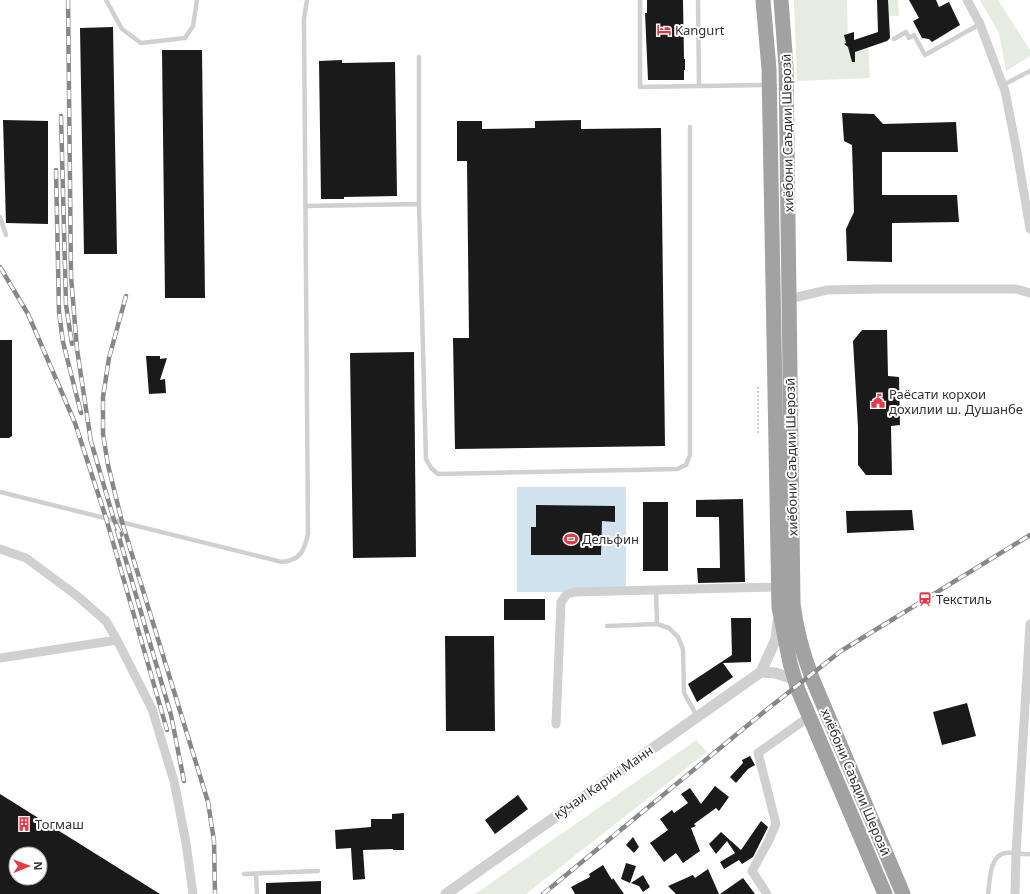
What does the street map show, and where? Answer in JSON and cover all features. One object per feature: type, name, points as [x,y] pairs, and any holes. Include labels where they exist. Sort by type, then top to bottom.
[{"type":"highway","name":"хиёбони Саъдии Шерозӣ","points":[[763,0],[769,85],[779,607],[794,679],[886,894]]},
{"type":"highway","name":"хиёбони Саъдии Шерозӣ","points":[[781,0],[786,66],[793,603],[796,627],[812,678],[903,894]]},
{"type":"street","points":[[967,0],[980,24],[1003,85],[1017,152],[1030,229]]},
{"type":"street","points":[[789,299],[827,290],[879,288],[1016,289],[1030,293]]},
{"type":"street","points":[[0,548],[26,558],[76,595],[106,621],[118,640],[152,709],[174,781],[186,843],[193,894]]},
{"type":"street","points":[[556,724],[562,602],[567,594],[575,592],[779,587]]},
{"type":"street","points":[[779,607],[776,639],[761,672],[775,673],[794,679]]},
{"type":"street","points":[[1016,894],[1016,854],[1030,624]]},
{"type":"street","points":[[0,658],[118,640]]},
{"type":"street","name":"кӯчаи Карин Манн","points":[[446,894],[761,672]]},
{"type":"street","points":[[767,894],[752,871],[776,824],[758,753],[810,716]]},
{"type":"lane","points":[[106,0],[122,28],[141,43],[185,38],[193,26],[197,0]]},
{"type":"lane","points":[[0,492],[282,562],[293,560],[305,548],[308,534],[304,19],[307,0]]},
{"type":"lane","points":[[640,0],[640,86],[769,85]]},
{"type":"lane","points":[[698,0],[698,86]]},
{"type":"lane","points":[[894,39],[906,32],[909,38],[914,35],[925,55],[980,24]]},
{"type":"lane","points":[[419,57],[419,204],[426,459],[431,468],[438,474],[677,469],[686,466],[690,456],[690,126]]},
{"type":"lane","points":[[1003,85],[1030,71]]},
{"type":"lane","points":[[305,206],[419,204]]},
{"type":"lane","points":[[0,217],[6,234]]},
{"type":"lane","points":[[656,590],[657,624]]},
{"type":"lane","points":[[607,626],[657,624],[669,628],[678,637],[683,649],[684,693],[697,716]]},
{"type":"lane","points":[[988,894],[992,867],[996,860],[1003,854],[1030,854]]},
{"type":"lane","points":[[244,874],[318,871]]},
{"type":"lane","points":[[256,874],[257,894]]},
{"type":"path","points":[[758,387],[758,435]]},
{"type":"shaded area","points":[[794,0],[847,0],[848,45],[868,45],[870,78],[797,81]]},
{"type":"shaded area","points":[[885,0],[898,0],[899,16],[886,16]]},
{"type":"shaded area","points":[[980,0],[998,0],[1030,50],[1030,56],[1006,71],[999,33]]},
{"type":"shaded area","points":[[696,740],[707,752],[526,894],[475,894]]},
{"type":"water","name":"Дельфин","points":[[517,487],[626,487],[626,592],[517,592]]},
{"type":"building","points":[[647,0],[683,0],[685,59],[684,80],[648,80],[645,13],[647,13]]},
{"type":"building","points":[[877,0],[888,0],[890,38],[887,41],[855,52],[855,62],[852,62],[848,47],[844,44],[846,43],[844,35],[854,32],[854,40],[878,32]]},
{"type":"building","points":[[909,0],[936,0],[939,7],[949,2],[960,25],[932,42],[929,39],[922,38],[913,21],[919,18]]},
{"type":"building","points":[[113,27],[117,254],[84,254],[80,28]]},
{"type":"building","points":[[162,50],[202,50],[205,298],[165,298]]},
{"type":"building","points":[[342,60],[342,63],[395,62],[397,196],[321,199],[319,61]]},
{"type":"building","points":[[842,113],[874,114],[883,124],[956,122],[958,152],[882,152],[882,195],[957,195],[959,222],[892,223],[892,262],[847,261],[846,229],[854,212],[852,145],[844,141]]},
{"type":"building","points":[[3,120],[48,121],[48,224],[6,223]]},
{"type":"building","points":[[581,120],[581,129],[661,128],[665,446],[455,449],[453,338],[469,338],[467,161],[457,161],[457,121],[482,121],[482,129],[535,128],[535,121]]},
{"type":"building","name":"Раёсати корхои дохилии ш. Душанбе","points":[[862,330],[887,330],[888,376],[899,377],[900,425],[891,426],[892,475],[866,475],[858,465],[858,427],[853,341]]},
{"type":"building","points":[[0,340],[12,340],[12,436],[9,438],[0,438]]},
{"type":"building","points":[[414,352],[416,557],[353,558],[350,353]]},
{"type":"building","points":[[146,356],[160,356],[160,359],[167,358],[160,380],[165,379],[166,393],[149,394]]},
{"type":"building","points":[[743,499],[745,582],[698,583],[697,568],[720,568],[719,517],[696,517],[696,500]]},
{"type":"building","points":[[643,502],[668,502],[668,571],[643,571]]},
{"type":"building","points":[[536,505],[615,506],[615,522],[602,521],[601,555],[531,555],[531,527],[536,527]]},
{"type":"building","points":[[912,510],[914,530],[847,533],[846,511]]},
{"type":"building","points":[[504,599],[545,599],[545,620],[504,620]]},
{"type":"building","points":[[731,618],[751,618],[751,662],[723,663],[733,677],[697,702],[688,684],[732,655]]},
{"type":"building","points":[[445,636],[494,636],[495,731],[446,731]]},
{"type":"building","points":[[967,703],[976,736],[942,745],[933,712]]},
{"type":"building","points":[[750,756],[755,765],[748,769],[736,783],[730,777],[743,763],[742,760]]},
{"type":"building","points":[[715,786],[729,797],[719,811],[716,808],[694,824],[696,826],[691,828],[700,851],[683,863],[676,853],[664,862],[650,843],[668,830],[660,819],[672,810],[674,813],[688,803],[681,794],[690,788],[701,804]]},
{"type":"building","name":"Тогмаш","points":[[0,794],[160,894],[0,894]]},
{"type":"building","points":[[518,795],[528,809],[495,834],[485,820]]},
{"type":"building","points":[[404,813],[404,850],[363,850],[365,879],[353,880],[351,848],[336,849],[335,830],[371,827],[371,819],[392,819],[392,814]]},
{"type":"building","points":[[761,821],[768,827],[753,857],[742,864],[739,860],[724,869],[720,862],[735,853],[727,841],[716,854],[709,844],[721,832],[741,850]]},
{"type":"building","points":[[633,837],[639,847],[634,853],[626,845]]},
{"type":"building","points":[[626,863],[636,866],[630,883],[621,879]]},
{"type":"building","points":[[603,865],[612,880],[613,878],[624,894],[575,894],[571,887],[590,877],[589,874]]},
{"type":"building","points":[[708,869],[719,894],[676,894],[668,886],[693,875],[695,878]]},
{"type":"building","points":[[643,875],[650,887],[643,892],[639,886],[631,883]]},
{"type":"building","points":[[743,878],[755,894],[720,894]]},
{"type":"building","points":[[321,881],[321,894],[266,894],[266,883]]},
{"type":"railway","points":[[68,0],[71,276],[77,349],[91,442]]},
{"type":"railway","points":[[61,116],[66,305],[72,344]]},
{"type":"railway","points":[[56,170],[59,312],[63,342],[81,413]]},
{"type":"railway","points":[[0,267],[28,314],[75,423],[106,518],[167,730]]},
{"type":"railway","points":[[126,296],[109,358],[103,397],[103,434],[108,465],[122,522],[208,802],[214,841],[215,894]]},
{"type":"railway","points":[[90,438],[114,520],[121,535]]},
{"type":"railway","points":[[117,530],[171,715],[184,781]]},
{"type":"railway","points":[[543,894],[765,711],[841,651],[1030,535]]},
{"type":"place","name":"Kangurt","points":[[664,30]]},
{"type":"place","name":"Раёсати корхои дохилии ш. Душанбе","points":[[878,401]]},
{"type":"place","name":"Дельфин","points":[[571,539]]},
{"type":"place","name":"Текстиль","points":[[925,599]]},
{"type":"place","name":"Тогмаш","points":[[24,824]]}]
